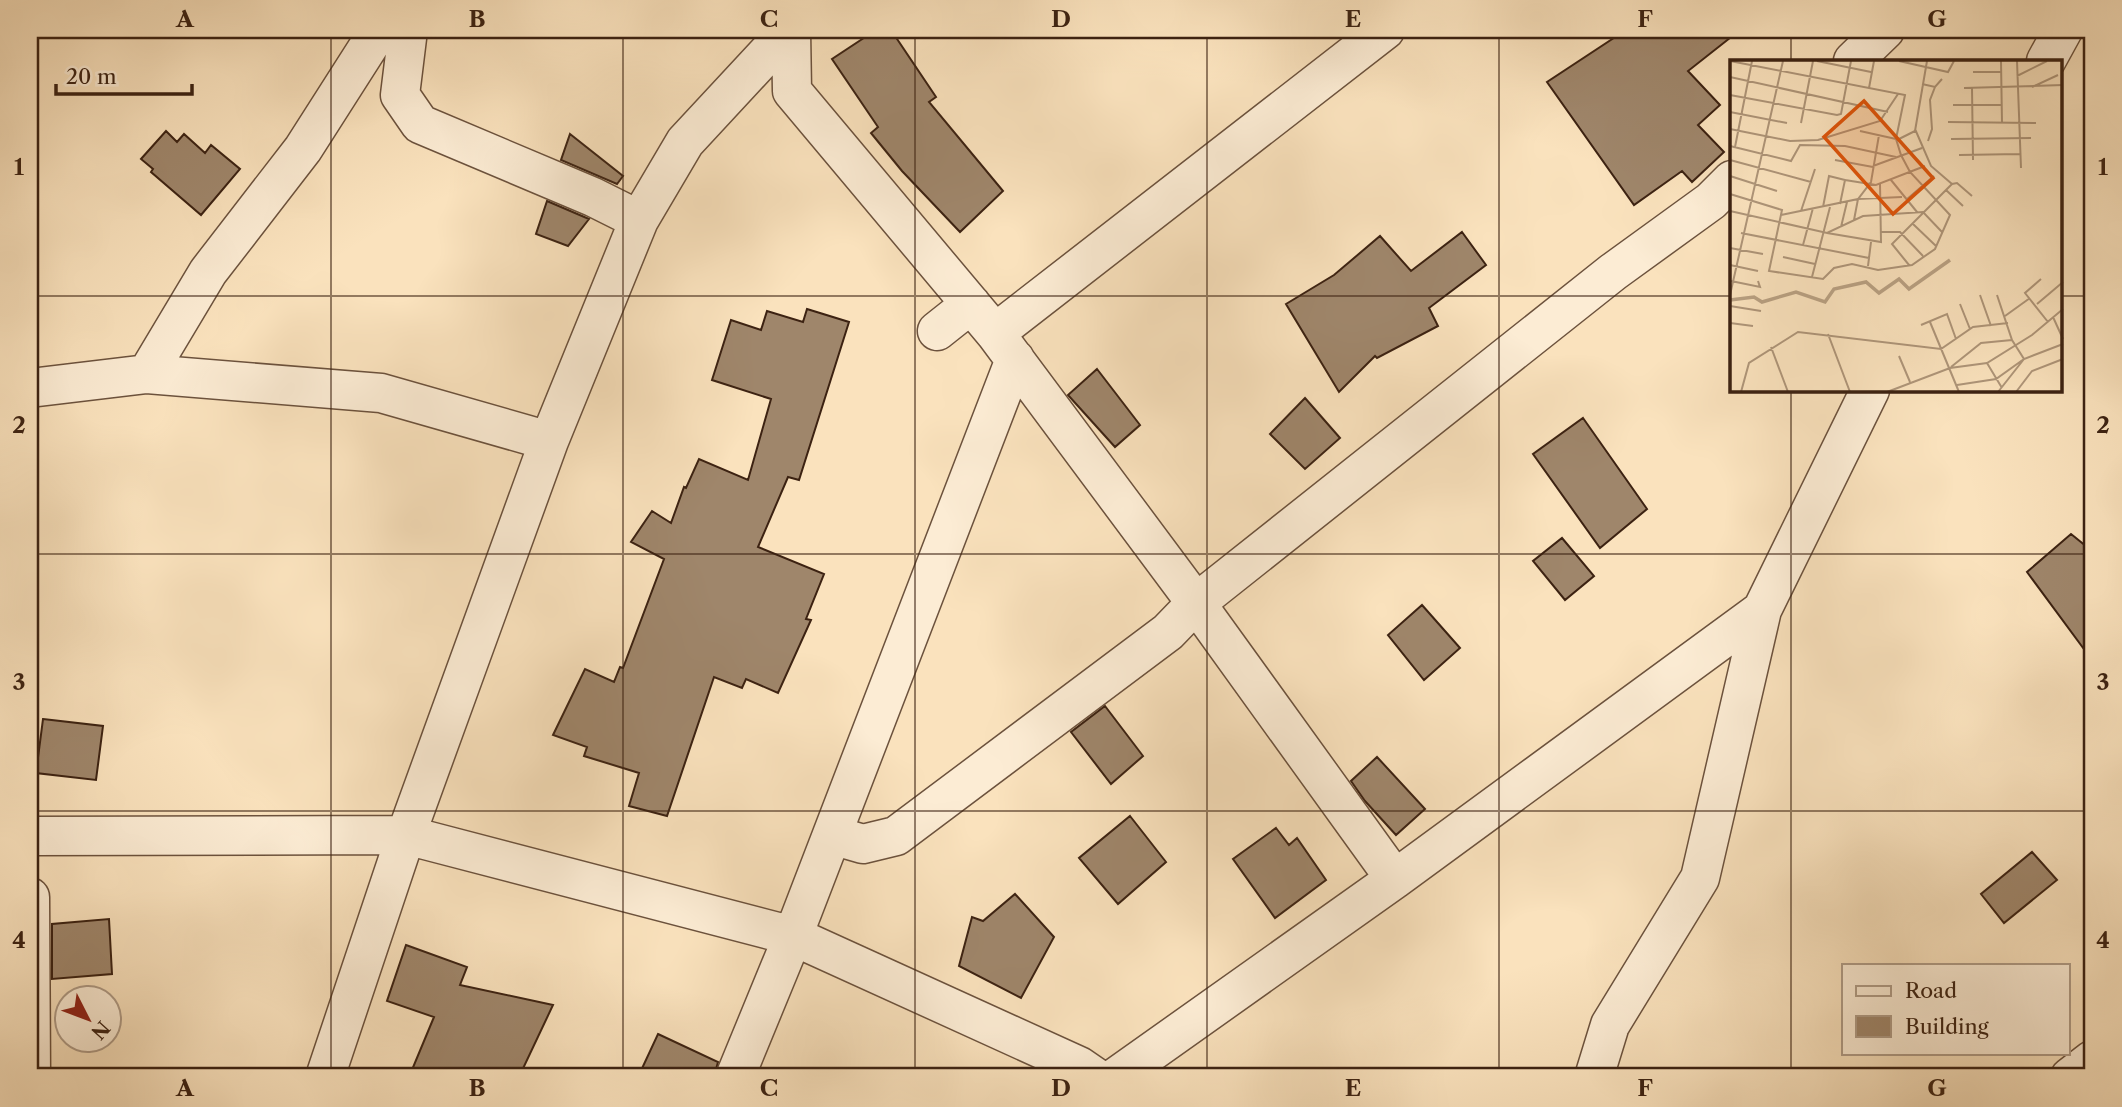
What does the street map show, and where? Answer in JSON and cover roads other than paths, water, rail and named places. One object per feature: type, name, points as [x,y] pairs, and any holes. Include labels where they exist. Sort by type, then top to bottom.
[{"type":"street","points":[[148,374],[208,272],[303,149],[379,30]]},
{"type":"street","points":[[408,30],[400,95],[419,124],[593,197],[639,220]]},
{"type":"street","points":[[325,1077],[406,835],[549,441],[639,220],[685,142],[790,30]]},
{"type":"street","points":[[790,30],[792,91],[1005,346],[1395,878]]},
{"type":"street","points":[[734,1077],[832,835],[1005,346],[1385,30]]},
{"type":"street","points":[[1854,60],[1885,30]]},
{"type":"street","points":[[2047,60],[2063,30]]},
{"type":"street","points":[[832,835],[863,844],[896,836],[1168,632],[1196,603],[1613,272],[1711,201],[1730,182]]},
{"type":"street","points":[[937,331],[971,304]]},
{"type":"street","points":[[30,388],[148,374],[381,393],[549,441]]},
{"type":"street","points":[[1594,1077],[1610,1025],[1700,878],[1762,610],[1869,392]]},
{"type":"street","points":[[1116,1077],[1395,878],[1762,610]]},
{"type":"street","points":[[30,836],[406,835],[793,936],[1083,1074]]},
{"type":"street","points":[[30,897],[31,1077]]},
{"type":"street","points":[[2070,1077],[2092,1060]]}]
